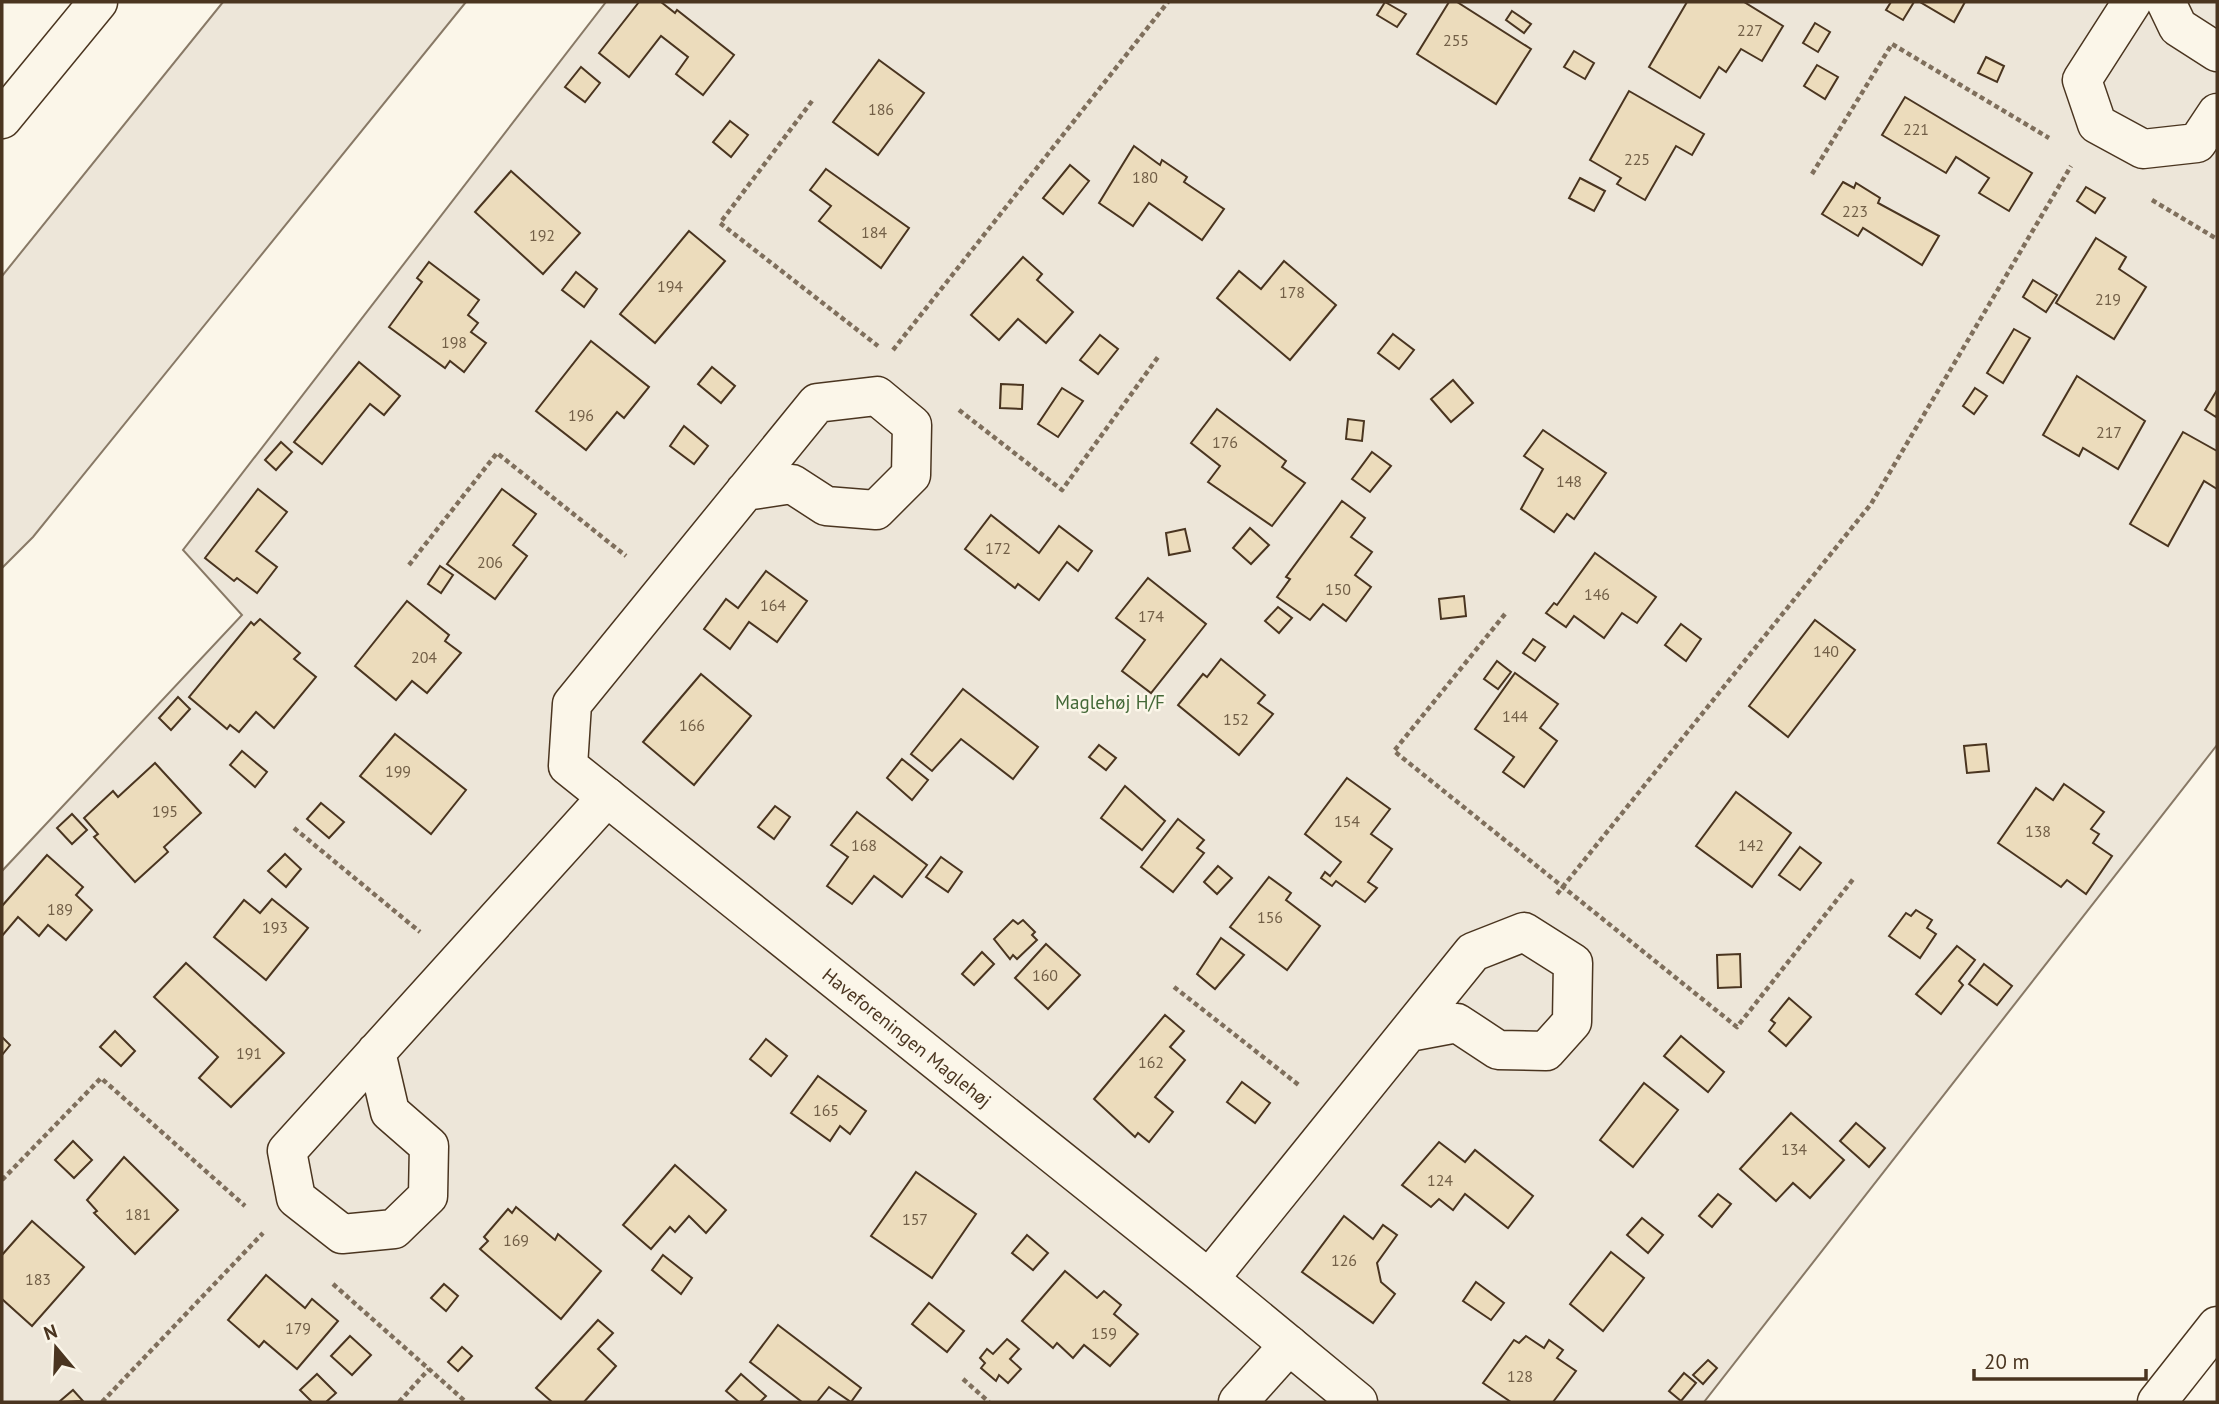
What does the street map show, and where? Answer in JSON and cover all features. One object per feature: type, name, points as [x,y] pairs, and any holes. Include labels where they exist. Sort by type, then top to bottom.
[{"type":"main road","points":[[2,119],[99,2]]},
{"type":"main road","points":[[2132,2],[2082,80],[2087,140],[2143,149],[2197,143],[2217,113]]},
{"type":"main road","points":[[2166,2],[2178,27],[2217,52]]},
{"type":"main road","name":"Haveforeningen Maglehøj","points":[[745,491],[572,704],[568,766],[1209,1279],[1358,1402]]},
{"type":"main road","points":[[376,1052],[390,1112],[429,1146],[428,1196],[394,1229],[342,1234],[296,1198],[287,1151],[376,1052],[457,962],[607,797]]},
{"type":"main road","points":[[1209,1279],[1473,952],[1524,932],[1573,963],[1572,1022],[1546,1051],[1498,1050],[1457,1023],[1409,1032]]},
{"type":"main road","points":[[2157,1402],[2217,1326]]},
{"type":"main road","points":[[1238,1402],[1289,1345]]},
{"type":"path","points":[[812,101],[720,223],[889,355],[1168,2]]},
{"type":"path","points":[[1524,932],[1871,504],[2087,140],[1892,44],[1812,174]]},
{"type":"path","points":[[2147,197],[2217,239]]},
{"type":"path","points":[[954,405],[1062,490],[1158,356]]},
{"type":"path","points":[[409,565],[497,453],[666,588]]},
{"type":"path","points":[[1504,614],[1394,751],[1737,1027],[1854,878]]},
{"type":"path","points":[[294,828],[457,962]]},
{"type":"path","points":[[1174,987],[1340,1117]]},
{"type":"path","points":[[2,1180],[101,1078],[269,1227]]},
{"type":"path","points":[[102,1402],[296,1198]]},
{"type":"path","points":[[329,1280],[466,1402]]},
{"type":"path","points":[[399,1402],[429,1369]]},
{"type":"path","points":[[963,1379],[989,1402]]},
{"type":"green space","points":[[223,2],[466,2],[33,537],[2,568],[2,276]]},
{"type":"green space","name":"Maglehøj H/F","points":[[606,2],[2217,2],[2217,745],[1704,1402],[2,1402],[2,871],[242,615],[183,550]]},
{"type":"building","points":[[639,2],[661,2],[675,13],[677,10],[734,55],[703,95],[676,74],[688,57],[661,36],[629,77],[599,53]]},
{"type":"building","points":[[1385,2],[1406,14],[1397,27],[1377,15]]},
{"type":"building","points":[[1449,2],[1457,2],[1531,49],[1496,104],[1417,54]]},
{"type":"building","points":[[1687,2],[1744,2],[1783,26],[1762,61],[1741,49],[1726,72],[1719,67],[1700,98],[1649,67]]},
{"type":"building","points":[[1891,2],[1914,2],[1903,20],[1886,10]]},
{"type":"building","points":[[1920,2],[1965,2],[1954,22]]},
{"type":"building","points":[[1512,11],[1531,24],[1524,33],[1506,20]]},
{"type":"building","points":[[1815,23],[1830,32],[1818,52],[1803,43]]},
{"type":"building","points":[[1574,51],[1594,63],[1585,79],[1564,67]]},
{"type":"building","points":[[1986,57],[2004,66],[1997,82],[1978,73]]},
{"type":"building","points":[[879,60],[924,93],[878,155],[833,122]]},
{"type":"building","points":[[1817,65],[1838,77],[1825,99],[1804,86]]},
{"type":"building","points":[[581,67],[600,83],[585,102],[565,87]]},
{"type":"building","points":[[1629,91],[1704,134],[1692,155],[1676,146],[1645,200],[1617,184],[1621,178],[1590,160]]},
{"type":"building","points":[[1905,97],[2032,173],[2009,211],[1979,193],[1989,178],[1956,157],[1946,173],[1882,135]]},
{"type":"building","points":[[730,121],[748,135],[731,157],[713,142]]},
{"type":"building","points":[[1134,146],[1160,165],[1162,160],[1187,177],[1184,182],[1224,209],[1202,240],[1149,203],[1133,226],[1099,203]]},
{"type":"building","points":[[1070,165],[1089,181],[1063,214],[1043,198]]},
{"type":"building","points":[[826,169],[909,228],[881,268],[819,221],[831,206],[810,190]]},
{"type":"building","points":[[511,171],[580,233],[543,274],[475,212]]},
{"type":"building","points":[[1580,178],[1605,191],[1594,211],[1569,198]]},
{"type":"building","points":[[1843,182],[1854,188],[1856,183],[1880,198],[1878,203],[1939,236],[1922,265],[1863,228],[1858,236],[1822,214]]},
{"type":"building","points":[[2086,187],[2105,198],[2095,213],[2077,201]]},
{"type":"building","points":[[689,231],[725,261],[655,343],[620,314]]},
{"type":"building","points":[[2096,238],[2126,257],[2119,269],[2146,287],[2114,339],[2056,303]]},
{"type":"building","points":[[1023,257],[1042,274],[1037,280],[1073,312],[1046,343],[1018,319],[999,340],[971,315]]},
{"type":"building","points":[[1284,261],[1336,305],[1290,360],[1217,298],[1239,271],[1261,289]]},
{"type":"building","points":[[429,262],[479,300],[468,315],[478,323],[471,332],[486,343],[464,372],[450,361],[445,368],[389,327],[422,282],[417,278]]},
{"type":"building","points":[[576,272],[597,289],[584,307],[562,290]]},
{"type":"building","points":[[2033,280],[2057,295],[2046,312],[2023,297]]},
{"type":"building","points":[[2014,329],[2030,338],[2003,383],[1987,373]]},
{"type":"building","points":[[1393,334],[1414,350],[1399,369],[1378,353]]},
{"type":"building","points":[[1100,335],[1118,349],[1098,374],[1080,360]]},
{"type":"building","points":[[591,341],[649,387],[624,418],[617,412],[586,450],[536,411]]},
{"type":"building","points":[[359,362],[400,396],[384,415],[370,404],[322,464],[294,442]]},
{"type":"building","points":[[712,367],[735,386],[721,403],[698,384]]},
{"type":"building","points":[[2077,376],[2145,421],[2118,469],[2083,448],[2079,456],[2043,435]]},
{"type":"building","points":[[1453,380],[1473,403],[1451,422],[1431,399]]},
{"type":"building","points":[[1001,384],[1023,385],[1022,409],[1000,408]]},
{"type":"building","points":[[1062,388],[1083,401],[1058,437],[1038,424]]},
{"type":"building","points":[[1975,388],[1987,396],[1974,414],[1963,406]]},
{"type":"building","points":[[2217,390],[2217,414],[2216,417],[2205,410]]},
{"type":"building","points":[[1217,409],[1286,461],[1282,467],[1305,483],[1272,526],[1208,482],[1220,466],[1191,443]]},
{"type":"building","points":[[1348,419],[1364,421],[1362,441],[1346,439]]},
{"type":"building","points":[[684,426],[708,446],[694,464],[670,446]]},
{"type":"building","points":[[1543,430],[1606,473],[1574,519],[1567,514],[1554,532],[1521,509],[1543,469],[1524,456]]},
{"type":"building","points":[[2183,432],[2217,451],[2217,489],[2204,481],[2168,546],[2130,524]]},
{"type":"building","points":[[281,442],[292,452],[276,470],[265,460]]},
{"type":"building","points":[[1372,452],[1391,466],[1370,492],[1352,479]]},
{"type":"building","points":[[258,489],[287,512],[256,551],[277,567],[257,593],[237,578],[234,581],[205,558]]},
{"type":"building","points":[[502,489],[536,514],[513,545],[527,556],[495,599],[447,564]]},
{"type":"building","points":[[1342,501],[1365,518],[1351,537],[1372,552],[1355,575],[1371,587],[1346,621],[1323,604],[1310,620],[1277,597],[1290,579],[1286,577]]},
{"type":"building","points":[[991,515],[1039,553],[1059,526],[1092,551],[1078,571],[1067,562],[1039,600],[1018,584],[1015,588],[965,549]]},
{"type":"building","points":[[1250,528],[1269,545],[1251,564],[1233,548]]},
{"type":"building","points":[[1185,529],[1190,551],[1169,555],[1166,533]]},
{"type":"building","points":[[1595,553],[1656,597],[1637,623],[1622,613],[1604,638],[1574,616],[1566,627],[1546,613],[1554,603],[1557,605]]},
{"type":"building","points":[[440,566],[453,575],[441,593],[428,584]]},
{"type":"building","points":[[766,571],[807,601],[777,642],[749,622],[730,649],[704,629],[726,599],[738,608]]},
{"type":"building","points":[[1148,578],[1206,624],[1151,693],[1122,671],[1145,640],[1116,618]]},
{"type":"building","points":[[1464,596],[1466,616],[1441,619],[1439,599]]},
{"type":"building","points":[[407,601],[449,635],[445,641],[461,653],[427,693],[412,681],[396,700],[355,666]]},
{"type":"building","points":[[1278,607],[1292,618],[1279,633],[1265,621]]},
{"type":"building","points":[[260,619],[300,653],[294,659],[316,677],[274,728],[256,712],[239,732],[230,725],[227,729],[189,697],[251,622],[254,625]]},
{"type":"building","points":[[1815,620],[1855,650],[1788,737],[1749,706]]},
{"type":"building","points":[[1681,624],[1701,639],[1686,661],[1665,645]]},
{"type":"building","points":[[1533,639],[1545,647],[1535,661],[1523,653]]},
{"type":"building","points":[[1221,659],[1265,695],[1258,703],[1273,714],[1239,755],[1178,705],[1203,674],[1207,677]]},
{"type":"building","points":[[1497,661],[1511,672],[1498,689],[1484,679]]},
{"type":"building","points":[[1515,673],[1558,704],[1540,728],[1557,741],[1524,787],[1503,772],[1514,757],[1475,729]]},
{"type":"building","points":[[701,674],[751,716],[694,785],[643,742]]},
{"type":"building","points":[[963,689],[1038,747],[1013,779],[961,739],[932,771],[911,754]]},
{"type":"building","points":[[178,697],[190,709],[171,730],[159,718]]},
{"type":"building","points":[[395,734],[466,790],[431,834],[360,776]]},
{"type":"building","points":[[1986,744],[1989,771],[1967,773],[1964,746]]},
{"type":"building","points":[[1099,745],[1116,758],[1106,770],[1089,757]]},
{"type":"building","points":[[242,751],[267,772],[255,787],[230,765]]},
{"type":"building","points":[[902,759],[928,780],[912,800],[887,778]]},
{"type":"building","points":[[155,763],[201,813],[164,847],[168,852],[135,882],[94,837],[98,834],[84,818],[113,791],[118,797]]},
{"type":"building","points":[[1347,778],[1390,809],[1371,834],[1392,849],[1368,882],[1377,888],[1365,902],[1336,881],[1332,886],[1321,878],[1325,872],[1330,876],[1341,862],[1305,834]]},
{"type":"building","points":[[2064,784],[2104,812],[2091,829],[2099,834],[2093,843],[2112,856],[2086,894],[2067,880],[2061,887],[1998,843],[2036,788],[2053,800]]},
{"type":"building","points":[[1125,786],[1165,821],[1142,850],[1101,818]]},
{"type":"building","points":[[1736,792],[1791,833],[1752,887],[1696,846]]},
{"type":"building","points":[[321,803],[344,822],[329,838],[307,819]]},
{"type":"building","points":[[775,806],[790,817],[774,839],[758,827]]},
{"type":"building","points":[[857,812],[927,865],[902,897],[874,876],[852,904],[827,886],[848,857],[831,845]]},
{"type":"building","points":[[72,814],[87,830],[72,844],[57,828]]},
{"type":"building","points":[[1178,819],[1204,840],[1197,848],[1204,853],[1173,892],[1141,867]]},
{"type":"building","points":[[1800,847],[1821,863],[1800,890],[1779,875]]},
{"type":"building","points":[[285,854],[301,869],[286,887],[268,871]]},
{"type":"building","points":[[47,855],[83,887],[76,895],[92,910],[66,940],[48,925],[39,936],[18,917],[2,936],[2,906]]},
{"type":"building","points":[[941,857],[962,872],[948,892],[926,877]]},
{"type":"building","points":[[1218,866],[1232,878],[1217,894],[1204,882]]},
{"type":"building","points":[[1269,877],[1291,893],[1286,900],[1320,926],[1287,970],[1230,927]]},
{"type":"building","points":[[272,899],[308,928],[266,980],[214,937],[244,900],[260,913]]},
{"type":"building","points":[[1916,910],[1932,920],[1927,928],[1936,934],[1920,958],[1889,936],[1906,913],[1911,916]]},
{"type":"building","points":[[1013,920],[1018,924],[1023,920],[1035,932],[1032,935],[1037,940],[1017,959],[1013,955],[1010,959],[994,939]]},
{"type":"building","points":[[1221,938],[1244,955],[1215,989],[1197,974]]},
{"type":"building","points":[[1046,944],[1080,975],[1048,1009],[1015,978]]},
{"type":"building","points":[[1957,946],[1975,960],[1959,981],[1963,985],[1941,1014],[1916,994]]},
{"type":"building","points":[[982,952],[994,964],[974,985],[962,974]]},
{"type":"building","points":[[1740,954],[1741,987],[1718,988],[1717,955]]},
{"type":"building","points":[[186,963],[284,1053],[231,1107],[199,1078],[218,1057],[154,997]]},
{"type":"building","points":[[1984,964],[2012,986],[1997,1005],[1969,984]]},
{"type":"building","points":[[1789,998],[1811,1017],[1786,1046],[1769,1031],[1775,1023],[1771,1020]]},
{"type":"building","points":[[1165,1015],[1184,1031],[1170,1047],[1185,1060],[1155,1097],[1173,1112],[1149,1142],[1138,1133],[1135,1137],[1094,1099]]},
{"type":"building","points":[[115,1031],[135,1051],[121,1066],[100,1047]]},
{"type":"building","points":[[1681,1036],[1724,1072],[1708,1092],[1664,1056]]},
{"type":"building","points":[[2,1037],[10,1045],[2,1055]]},
{"type":"building","points":[[766,1039],[787,1056],[771,1076],[750,1059]]},
{"type":"building","points":[[818,1076],[866,1111],[850,1134],[840,1126],[830,1141],[791,1113]]},
{"type":"building","points":[[1242,1082],[1270,1103],[1255,1123],[1227,1102]]},
{"type":"building","points":[[1644,1083],[1678,1110],[1633,1167],[1600,1140]]},
{"type":"building","points":[[1791,1113],[1844,1160],[1810,1198],[1793,1183],[1776,1201],[1740,1169]]},
{"type":"building","points":[[1856,1123],[1885,1148],[1869,1167],[1840,1141]]},
{"type":"building","points":[[73,1141],[92,1160],[74,1178],[55,1160]]},
{"type":"building","points":[[1439,1142],[1465,1162],[1475,1150],[1533,1196],[1508,1228],[1465,1194],[1453,1210],[1439,1199],[1431,1207],[1402,1185]]},
{"type":"building","points":[[124,1157],[178,1210],[135,1254],[94,1213],[97,1211],[87,1200]]},
{"type":"building","points":[[675,1165],[726,1210],[706,1233],[689,1216],[675,1232],[670,1227],[651,1249],[623,1225]]},
{"type":"building","points":[[916,1172],[976,1214],[932,1278],[871,1236]]},
{"type":"building","points":[[1718,1194],[1731,1204],[1712,1227],[1699,1216]]},
{"type":"building","points":[[516,1207],[555,1240],[558,1234],[601,1271],[561,1319],[480,1249],[488,1241],[484,1237],[508,1209],[512,1213]]},
{"type":"building","points":[[1344,1216],[1373,1239],[1383,1225],[1397,1235],[1377,1263],[1381,1282],[1395,1294],[1373,1323],[1302,1272]]},
{"type":"building","points":[[1642,1218],[1663,1235],[1648,1253],[1627,1235]]},
{"type":"building","points":[[32,1221],[84,1267],[32,1326],[2,1299],[2,1255]]},
{"type":"building","points":[[1027,1235],[1048,1253],[1033,1270],[1012,1253]]},
{"type":"building","points":[[1611,1252],[1644,1278],[1603,1331],[1570,1304]]},
{"type":"building","points":[[663,1255],[692,1278],[681,1294],[652,1270]]},
{"type":"building","points":[[1065,1271],[1097,1298],[1104,1291],[1121,1305],[1114,1314],[1138,1334],[1110,1366],[1084,1345],[1073,1358],[1057,1343],[1053,1348],[1022,1321]]},
{"type":"building","points":[[266,1275],[305,1308],[312,1299],[338,1321],[297,1369],[264,1341],[259,1347],[228,1320]]},
{"type":"building","points":[[1476,1282],[1504,1303],[1491,1320],[1463,1301]]},
{"type":"building","points":[[444,1284],[458,1296],[446,1311],[431,1298]]},
{"type":"building","points":[[929,1303],[964,1331],[947,1352],[912,1324]]},
{"type":"building","points":[[598,1320],[613,1333],[598,1349],[616,1366],[584,1402],[552,1402],[536,1388]]},
{"type":"building","points":[[778,1325],[861,1388],[851,1402],[829,1387],[817,1402],[802,1402],[750,1362]]},
{"type":"building","points":[[350,1336],[371,1355],[352,1375],[331,1356]]},
{"type":"building","points":[[1526,1336],[1544,1348],[1549,1340],[1563,1350],[1557,1358],[1576,1371],[1553,1402],[1511,1402],[1483,1383],[1514,1340],[1519,1343]]},
{"type":"building","points":[[1007,1339],[1019,1349],[1010,1359],[1021,1369],[1008,1383],[999,1375],[996,1381],[981,1368],[985,1363],[980,1358],[987,1349],[993,1354]]},
{"type":"building","points":[[462,1347],[472,1356],[458,1371],[448,1362]]},
{"type":"building","points":[[1708,1360],[1717,1368],[1703,1384],[1693,1375]]},
{"type":"building","points":[[1684,1373],[1696,1383],[1681,1401],[1669,1391]]},
{"type":"building","points":[[317,1374],[336,1393],[326,1402],[312,1402],[300,1390]]},
{"type":"building","points":[[741,1374],[766,1396],[760,1402],[739,1402],[726,1391]]},
{"type":"building","points":[[73,1390],[83,1401],[59,1402]]}]
